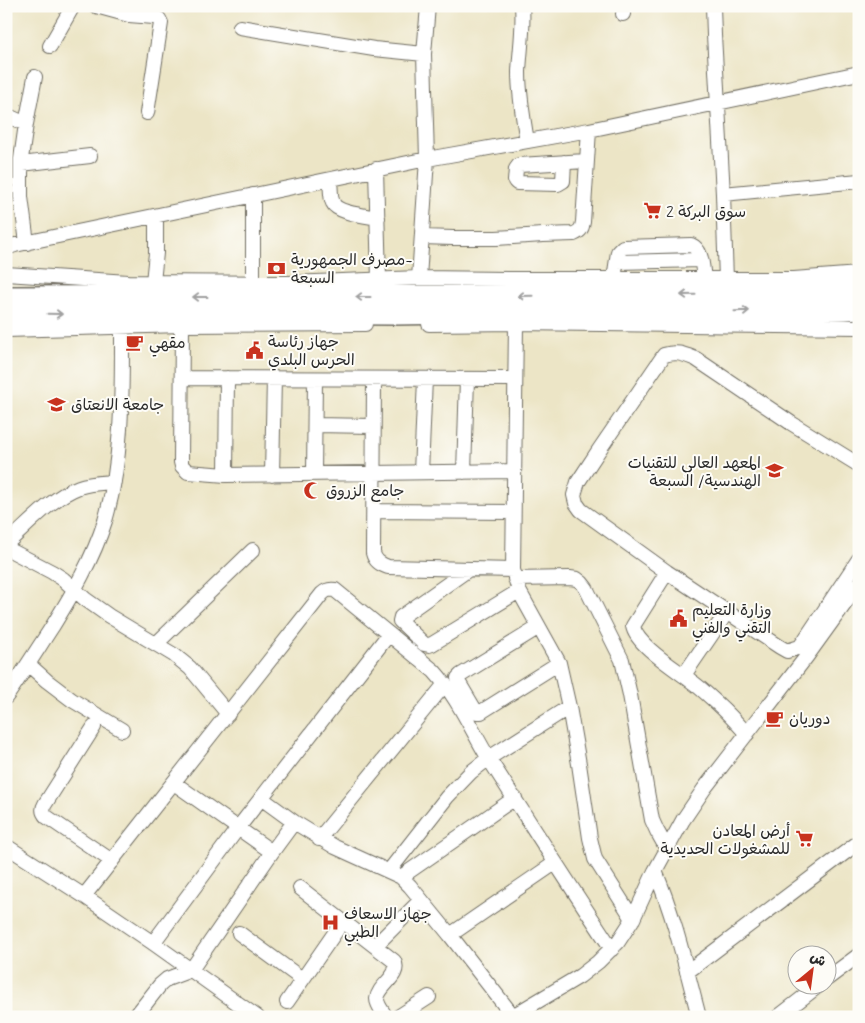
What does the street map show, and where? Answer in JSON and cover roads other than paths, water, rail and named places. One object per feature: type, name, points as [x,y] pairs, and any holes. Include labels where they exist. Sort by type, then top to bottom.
[{"type":"highway","points":[[6,297],[522,296],[760,294],[859,290]]},
{"type":"highway","points":[[6,313],[307,319],[394,314],[518,312],[676,313],[859,308]]},
{"type":"street","points":[[50,46],[73,6]]},
{"type":"street","points":[[96,6],[130,15],[154,17],[159,19],[161,23],[146,113]]},
{"type":"street","points":[[420,278],[427,159],[424,54],[428,6]]},
{"type":"street","points":[[522,6],[520,97],[527,141]]},
{"type":"street","points":[[713,6],[726,279]]},
{"type":"street","points":[[240,27],[374,49],[424,54]]},
{"type":"street","points":[[6,248],[15,244],[427,159],[589,130],[859,73]]},
{"type":"street","points":[[27,243],[21,197],[21,164],[35,77]]},
{"type":"street","points":[[6,115],[26,124]]},
{"type":"street","points":[[422,236],[496,238],[574,234],[579,232],[583,222],[589,130]]},
{"type":"street","points":[[21,164],[90,156]]},
{"type":"street","points":[[564,162],[586,161]]},
{"type":"street","points":[[376,170],[379,280]]},
{"type":"street","points":[[330,180],[332,203],[335,207],[342,211],[378,218]]},
{"type":"street","points":[[723,194],[859,181]]},
{"type":"street","points":[[253,195],[253,282]]},
{"type":"street","points":[[153,282],[156,254],[156,216]]},
{"type":"street","points":[[614,280],[616,262],[701,260],[704,279]]},
{"type":"street","points":[[6,274],[128,282],[290,283],[420,278],[794,279],[859,274]]},
{"type":"street","points":[[6,330],[122,328],[244,319]]},
{"type":"street","points":[[307,319],[859,328]]},
{"type":"street","points":[[516,323],[513,512],[515,580],[559,663],[569,707],[595,858],[632,919]]},
{"type":"street","points":[[182,325],[181,458],[182,466],[188,472],[193,474],[272,475],[514,471]]},
{"type":"street","points":[[6,697],[75,590],[104,522],[118,458],[122,328]]},
{"type":"street","points":[[859,465],[790,424],[696,359],[682,353],[672,353],[664,355],[578,482],[574,495],[576,503],[581,510],[668,572],[787,651],[800,647],[859,559]]},
{"type":"street","points":[[182,378],[515,379]]},
{"type":"street","points":[[226,378],[226,475]]},
{"type":"street","points":[[272,475],[274,378]]},
{"type":"street","points":[[314,474],[315,379]]},
{"type":"street","points":[[374,379],[374,558],[382,565],[388,567],[469,569],[515,580],[570,578],[582,582],[622,660],[652,820],[667,849]]},
{"type":"street","points":[[421,472],[425,379]]},
{"type":"street","points":[[464,472],[467,379]]},
{"type":"street","points":[[315,425],[373,426]]},
{"type":"street","points":[[6,544],[54,501],[67,492],[81,486],[114,482]]},
{"type":"street","points":[[374,511],[513,512]]},
{"type":"street","points":[[6,548],[52,572],[110,616],[174,655],[190,668],[228,714]]},
{"type":"street","points":[[156,644],[254,550]]},
{"type":"street","points":[[469,569],[401,617],[400,621],[402,624],[424,644],[432,644],[515,580]]},
{"type":"street","points":[[668,572],[634,626],[634,631],[637,637],[653,652],[684,675],[720,706],[747,734]]},
{"type":"street","points":[[261,798],[320,838],[350,855],[395,874],[421,900],[450,935],[512,1016],[580,976],[612,949],[622,937],[683,820],[704,789],[807,656],[859,584]]},
{"type":"street","points":[[84,896],[325,591],[330,589],[335,590],[434,671],[445,684],[555,863],[612,949]]},
{"type":"street","points":[[684,675],[727,612]]},
{"type":"street","points":[[539,627],[461,675],[458,678],[459,683],[475,710],[481,712],[559,663]]},
{"type":"street","points":[[153,943],[238,828],[389,634]]},
{"type":"street","points":[[28,664],[72,700],[122,730]]},
{"type":"street","points":[[320,838],[445,684]]},
{"type":"street","points":[[395,874],[458,785],[471,772],[489,758],[569,707]]},
{"type":"street","points":[[94,727],[44,804],[43,809],[47,817],[112,861]]},
{"type":"street","points":[[174,783],[272,852]]},
{"type":"street","points":[[395,874],[515,798]]},
{"type":"street","points":[[135,1017],[152,992],[160,984],[167,979],[191,970],[294,822]]},
{"type":"street","points":[[687,972],[859,842]]},
{"type":"street","points":[[6,846],[153,943],[257,1017]]},
{"type":"street","points":[[450,935],[555,863]]},
{"type":"street","points":[[655,871],[664,892],[699,1017]]},
{"type":"street","points":[[300,888],[394,961],[396,964],[395,972],[377,997],[378,1005],[386,1017]]},
{"type":"street","points":[[375,946],[421,900]]},
{"type":"street","points":[[287,1002],[343,921]]},
{"type":"street","points":[[239,933],[302,979]]},
{"type":"street","points":[[838,971],[859,955]]},
{"type":"street","points":[[778,1017],[805,996]]},
{"type":"street","points":[[398,1017],[430,997]]},
{"type":"place","name":"سوق البركة 2","points":[[652,211]]},
{"type":"place","name":"مصرف الجمهورية- السبعة","points":[[277,268]]},
{"type":"place","name":"مقهي","points":[[135,342]]},
{"type":"place","name":"جهاز رئاسة الحرس البلدي","points":[[254,350]]},
{"type":"place","name":"جامعة الانعتاق","points":[[57,404]]},
{"type":"place","name":"المعهد العالي للتقنيات الهندسية/ السبعة","points":[[775,471]]},
{"type":"place","name":"جامع الزروق","points":[[312,490]]},
{"type":"place","name":"وزارة التعليم التقني والفني","points":[[678,618]]},
{"type":"place","name":"دوريان","points":[[775,718]]},
{"type":"place","name":"أرض المعادن للمشغولات الحديدية","points":[[804,839]]},
{"type":"place","name":"جهاز الاسعاف الطبي","points":[[330,922]]}]
